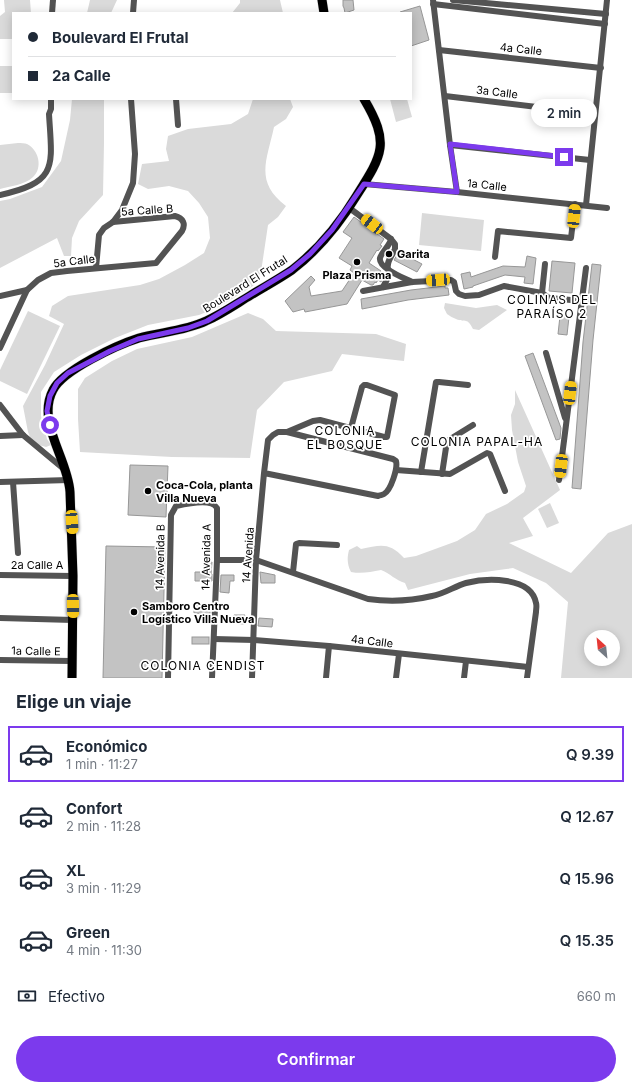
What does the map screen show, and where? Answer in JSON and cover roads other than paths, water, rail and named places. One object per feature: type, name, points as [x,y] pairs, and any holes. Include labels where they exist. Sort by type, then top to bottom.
[{"type":"main road","points":[[322,0],[324,12]]},
{"type":"main road","name":"Boulevard El Frutal","points":[[72,678],[74,620],[72,530],[67,475],[52,432],[47,411],[53,389],[62,378],[79,366],[126,343],[207,321],[226,311],[300,263],[324,239],[348,207],[364,184],[377,160],[381,146],[380,136],[377,124],[365,100]]},
{"type":"street","points":[[52,12],[53,0]]},
{"type":"street","points":[[133,12],[134,0]]},
{"type":"street","points":[[453,0],[606,14]]},
{"type":"street","points":[[586,205],[607,0]]},
{"type":"street","points":[[457,192],[433,2],[605,24]]},
{"type":"street","name":"4a Calle","points":[[439,50],[601,68]]},
{"type":"street","name":"3a Calle","points":[[445,96],[595,114]]},
{"type":"street","points":[[0,195],[20,190],[34,184],[40,180],[48,169],[51,153],[49,114],[51,109],[50,100]]},
{"type":"street","points":[[96,268],[99,235],[104,228],[113,222],[122,210],[131,191],[135,154],[131,100]]},
{"type":"street","points":[[176,100],[178,125]]},
{"type":"street","points":[[450,144],[590,160]]},
{"type":"street","name":"1a Calle","points":[[364,184],[607,208]]},
{"type":"street","points":[[495,257],[498,231],[571,238],[575,204]]},
{"type":"street","points":[[348,207],[392,238],[380,258],[381,263],[389,270],[412,282]]},
{"type":"street","name":"5a Calle B","points":[[113,222],[174,216],[179,217],[182,220],[184,227],[160,260],[156,263]]},
{"type":"street","name":"5a Calle","points":[[0,296],[27,290],[38,280],[51,274],[96,268],[156,263]]},
{"type":"street","points":[[542,293],[545,264]]},
{"type":"street","points":[[559,480],[586,268]]},
{"type":"street","points":[[383,287],[389,270]]},
{"type":"street","points":[[363,291],[412,282],[451,280],[454,282],[456,291],[465,296],[479,295],[504,286],[542,293],[550,298],[582,301]]},
{"type":"street","points":[[0,348],[27,290]]},
{"type":"street","points":[[546,353],[566,421]]},
{"type":"street","points":[[421,472],[436,382],[468,385]]},
{"type":"street","points":[[287,432],[313,421],[320,420],[384,437],[387,437],[395,395],[364,385],[362,387],[351,428]]},
{"type":"street","points":[[0,405],[23,434],[67,475]]},
{"type":"street","points":[[442,474],[447,441],[473,425]]},
{"type":"street","name":"14 Avenida","points":[[252,678],[256,560],[268,440],[278,432],[287,432]]},
{"type":"street","points":[[264,472],[378,496],[385,494],[388,489],[396,470],[396,461],[393,459],[287,432]]},
{"type":"street","points":[[0,436],[23,434]]},
{"type":"street","points":[[396,470],[450,474],[487,453],[490,454],[505,491]]},
{"type":"street","points":[[0,482],[14,482],[67,475]]},
{"type":"street","points":[[14,482],[18,553]]},
{"type":"street","name":"14 Avenida B","points":[[168,678],[172,511],[176,506],[194,503],[212,503],[216,508]]},
{"type":"street","name":"14 Avenida A","points":[[212,678],[217,560],[216,508]]},
{"type":"street","points":[[293,572],[296,544],[337,545]]},
{"type":"street","points":[[217,560],[256,560],[368,599],[382,601],[433,596],[464,584],[478,581],[495,579],[510,581],[524,587],[532,594],[536,602],[527,678]]},
{"type":"street","name":"2a Calle A","points":[[0,575],[73,576]]},
{"type":"street","points":[[0,618],[74,620]]},
{"type":"street","name":"4a Calle","points":[[214,639],[254,640],[329,646],[528,667]]},
{"type":"street","points":[[326,678],[329,646]]},
{"type":"street","points":[[396,678],[399,654]]},
{"type":"street","name":"1a Calle E","points":[[0,660],[72,661]]},
{"type":"street","points":[[464,678],[466,661]]},
{"type":"place","name":"Garita","points":[[389,254]]},
{"type":"place","name":"Plaza Prisma","points":[[357,262]]},
{"type":"place","name":"Coca-Cola, planta Villa Nueva","points":[[148,491]]},
{"type":"place","name":"Samboro Centro Logístico Villa Nueva","points":[[134,612]]},
{"type":"district","name":"COLINAS DEL PARAÍSO 2","points":[[552,306]]},
{"type":"district","name":"COLONIA EL BOSQUE","points":[[345,437]]},
{"type":"district","name":"COLONIA PAPAL-HA","points":[[477,441]]},
{"type":"district","name":"COLONIA CENDIST","points":[[203,665]]}]
